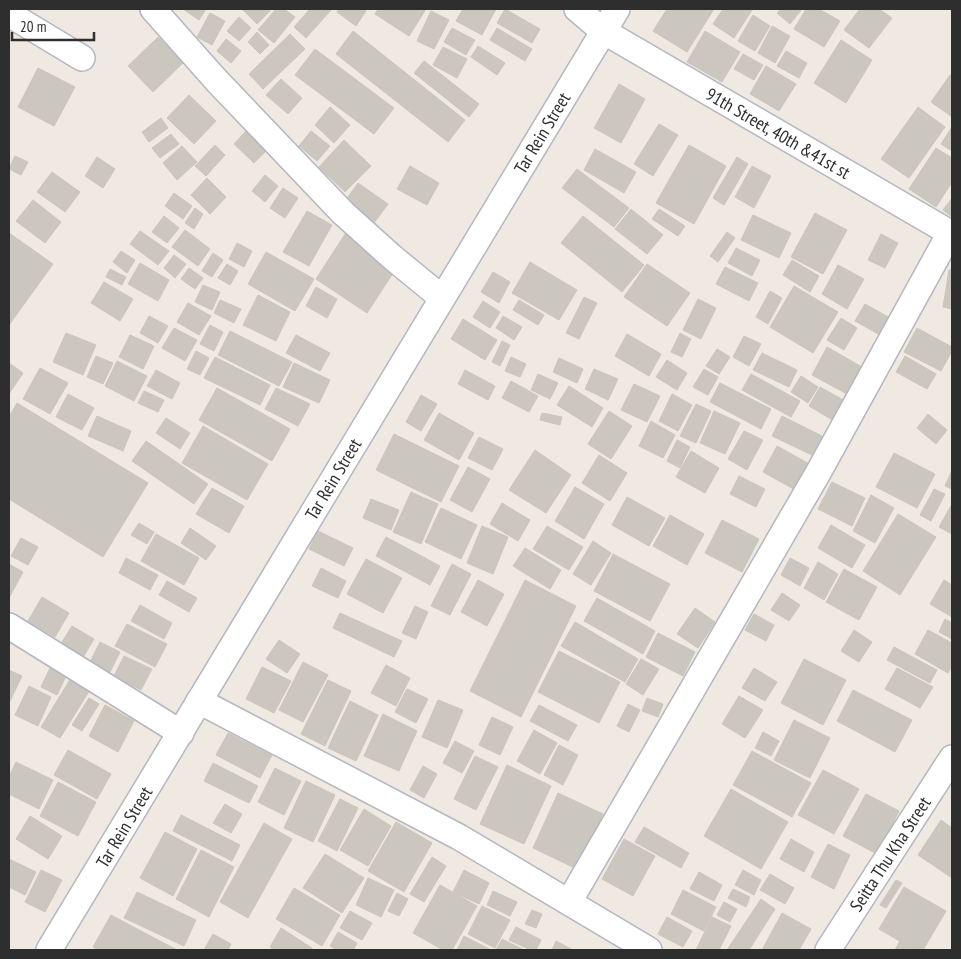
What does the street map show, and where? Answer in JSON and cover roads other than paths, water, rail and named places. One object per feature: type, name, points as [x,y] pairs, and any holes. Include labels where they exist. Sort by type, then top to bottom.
[{"type":"street","points":[[153,9],[218,81],[343,213],[442,298]]},
{"type":"street","name":"91th Street, 40th &41st st","points":[[577,9],[603,31],[951,234]]},
{"type":"street","name":"Tar Rein Street","points":[[49,950],[617,9]]},
{"type":"street","points":[[9,14],[82,58]]},
{"type":"street","points":[[569,902],[818,473],[951,234]]},
{"type":"street","points":[[9,626],[180,733]]},
{"type":"street","points":[[199,701],[459,837],[649,950]]},
{"type":"street","name":"Seitta Thu Kha Street","points":[[828,950],[952,758]]}]
